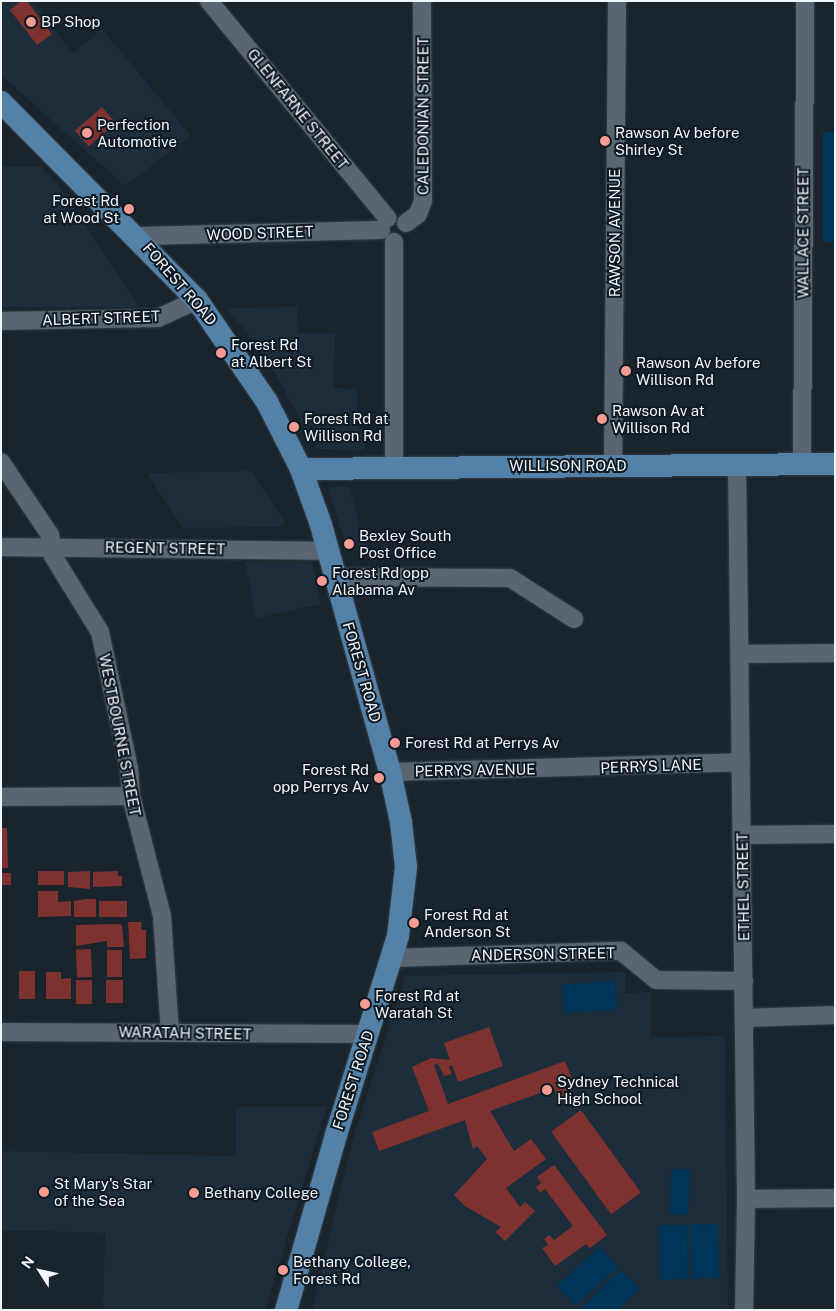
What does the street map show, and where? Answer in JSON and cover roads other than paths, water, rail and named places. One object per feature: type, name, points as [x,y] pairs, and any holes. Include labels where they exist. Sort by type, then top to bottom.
[{"type":"main road","name":"FOREST ROAD","points":[[1,102],[138,236],[198,300],[247,368],[301,469],[328,551],[390,772],[401,822],[406,867],[402,915],[392,958],[286,1310]]},
{"type":"main road","name":"WILLISON ROAD","points":[[301,469],[394,466],[835,464]]},
{"type":"street","name":"GLENFARNE STREET","points":[[209,1],[388,230]]},
{"type":"street","name":"CALEDONIAN STREET","points":[[406,223],[418,214],[423,201],[422,1]]},
{"type":"street","name":"RAWSON AVENUE","points":[[612,466],[617,1]]},
{"type":"street","name":"WALLACE STREET","points":[[802,464],[805,1]]},
{"type":"street","name":"WOOD STREET","points":[[138,236],[388,230],[396,216],[406,223]]},
{"type":"street","points":[[388,230],[394,466]]},
{"type":"street","name":"ALBERT STREET","points":[[1,321],[158,318],[198,300]]},
{"type":"street","name":"WESTBOURNE STREET","points":[[1,462],[50,535],[53,556],[100,632],[129,768],[131,796],[162,916],[170,1032]]},
{"type":"street","name":"ETHEL STREET","points":[[737,465],[746,1199],[744,1310]]},
{"type":"street","name":"REGENT STREET","points":[[1,547],[52,546],[328,551]]},
{"type":"street","points":[[335,577],[510,578],[574,619]]},
{"type":"street","points":[[740,654],[835,653]]},
{"type":"street","name":"PERRYS LANE","points":[[560,769],[741,762]]},
{"type":"street","name":"PERRYS AVENUE","points":[[390,772],[560,769]]},
{"type":"street","points":[[1,797],[131,796]]},
{"type":"street","points":[[742,835],[835,834]]},
{"type":"street","name":"ANDERSON STREET","points":[[392,958],[621,951],[656,980],[744,980]]},
{"type":"street","points":[[744,1018],[835,1015]]},
{"type":"street","name":"WARATAH STREET","points":[[1,1032],[368,1034]]},
{"type":"street","points":[[746,1199],[835,1198]]},
{"type":"place","name":"BP Shop","points":[[31,22]]},
{"type":"place","name":"Perfection Automotive","points":[[87,133]]},
{"type":"place","name":"Rawson Av before Shirley St","points":[[605,141]]},
{"type":"place","name":"Forest Rd at Wood St","points":[[129,209]]},
{"type":"place","name":"Forest Rd at Albert St","points":[[221,353]]},
{"type":"place","name":"Rawson Av before Willison Rd","points":[[626,371]]},
{"type":"place","name":"Rawson Av at Willison Rd","points":[[602,419]]},
{"type":"place","name":"Forest Rd at Willison Rd","points":[[294,427]]},
{"type":"place","name":"Bexley South Post Office","points":[[349,544]]},
{"type":"place","name":"Forest Rd opp Alabama Av","points":[[322,581]]},
{"type":"place","name":"Forest Rd at Perrys Av","points":[[395,743]]},
{"type":"place","name":"Forest Rd opp Perrys Av","points":[[379,778]]},
{"type":"place","name":"Forest Rd at Anderson St","points":[[414,923]]},
{"type":"place","name":"Forest Rd at Waratah St","points":[[365,1004]]},
{"type":"place","name":"Sydney Technical High School","points":[[547,1090]]},
{"type":"place","name":"St Mary's Star of the Sea","points":[[44,1192]]},
{"type":"place","name":"Bethany College","points":[[194,1193]]},
{"type":"place","name":"Bethany College, Forest Rd","points":[[283,1270]]}]
